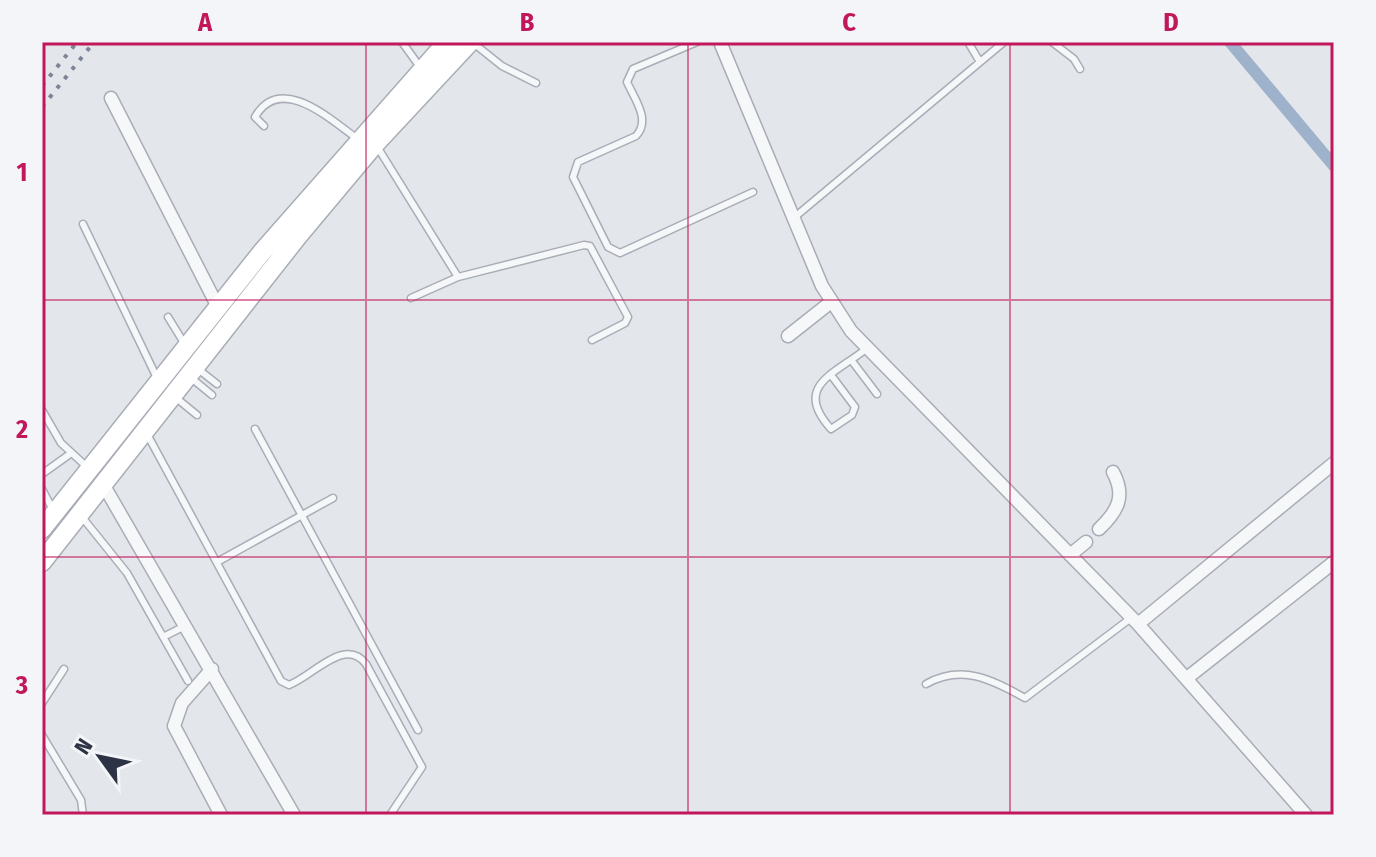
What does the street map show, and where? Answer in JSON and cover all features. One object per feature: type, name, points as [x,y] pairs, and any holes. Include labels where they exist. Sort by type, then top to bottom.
[{"type":"main road","points":[[42,562],[422,70],[447,42]]},
{"type":"main road","points":[[42,529],[218,307],[367,142],[471,42]]},
{"type":"street","points":[[720,42],[831,302],[866,349],[1135,620],[1306,815]]},
{"type":"street","points":[[111,98],[218,307]]},
{"type":"street","points":[[788,336],[831,302]]},
{"type":"street","points":[[1135,620],[1334,463]]},
{"type":"street","points":[[1099,529],[1113,516],[1121,499],[1121,487],[1113,472]]},
{"type":"street","points":[[103,484],[294,815]]},
{"type":"street","points":[[1070,555],[1086,542]]},
{"type":"street","points":[[1187,678],[1334,562]]},
{"type":"street","points":[[212,669],[182,703],[174,726],[221,815]]},
{"type":"lane","points":[[402,42],[422,70]]},
{"type":"lane","points":[[471,42],[502,66],[536,83]]},
{"type":"lane","points":[[697,42],[633,69],[627,82],[644,122],[642,130],[636,136],[578,162],[573,177],[608,247],[620,253],[753,192]]},
{"type":"lane","points":[[969,42],[980,62]]},
{"type":"lane","points":[[796,216],[1004,42]]},
{"type":"lane","points":[[1052,42],[1074,59],[1080,69]]},
{"type":"lane","points":[[264,126],[255,117],[260,108],[273,100],[297,99],[367,142],[458,277]]},
{"type":"lane","points":[[83,224],[159,381]]},
{"type":"lane","points":[[411,298],[458,277],[590,246],[628,317],[625,323],[592,340]]},
{"type":"lane","points":[[168,317],[186,346]]},
{"type":"lane","points":[[831,375],[855,407],[852,415],[831,429],[814,402],[816,389],[831,375],[866,349]]},
{"type":"lane","points":[[852,361],[877,394]]},
{"type":"lane","points":[[191,371],[217,384]]},
{"type":"lane","points":[[191,371],[212,395]]},
{"type":"lane","points":[[173,396],[197,415]]},
{"type":"lane","points":[[42,410],[44,420],[70,454],[89,468]]},
{"type":"lane","points":[[255,429],[304,514],[359,624],[418,730]]},
{"type":"lane","points":[[145,431],[281,681],[289,685],[300,681],[334,658],[351,652],[366,664],[422,767],[390,815]]},
{"type":"lane","points":[[42,474],[70,454]]},
{"type":"lane","points":[[42,489],[55,513]]},
{"type":"lane","points":[[217,562],[333,498]]},
{"type":"lane","points":[[80,514],[109,555],[127,573],[188,681]]},
{"type":"lane","points":[[926,684],[954,673],[994,681],[1025,698],[1135,620]]},
{"type":"lane","points":[[163,637],[185,625]]},
{"type":"lane","points":[[42,703],[64,669]]},
{"type":"lane","points":[[42,735],[81,800],[83,815]]},
{"type":"waterway","points":[[1230,42],[1334,166]]},
{"type":"railway","points":[[42,86],[77,42]]},
{"type":"railway","points":[[42,107],[94,42]]}]
